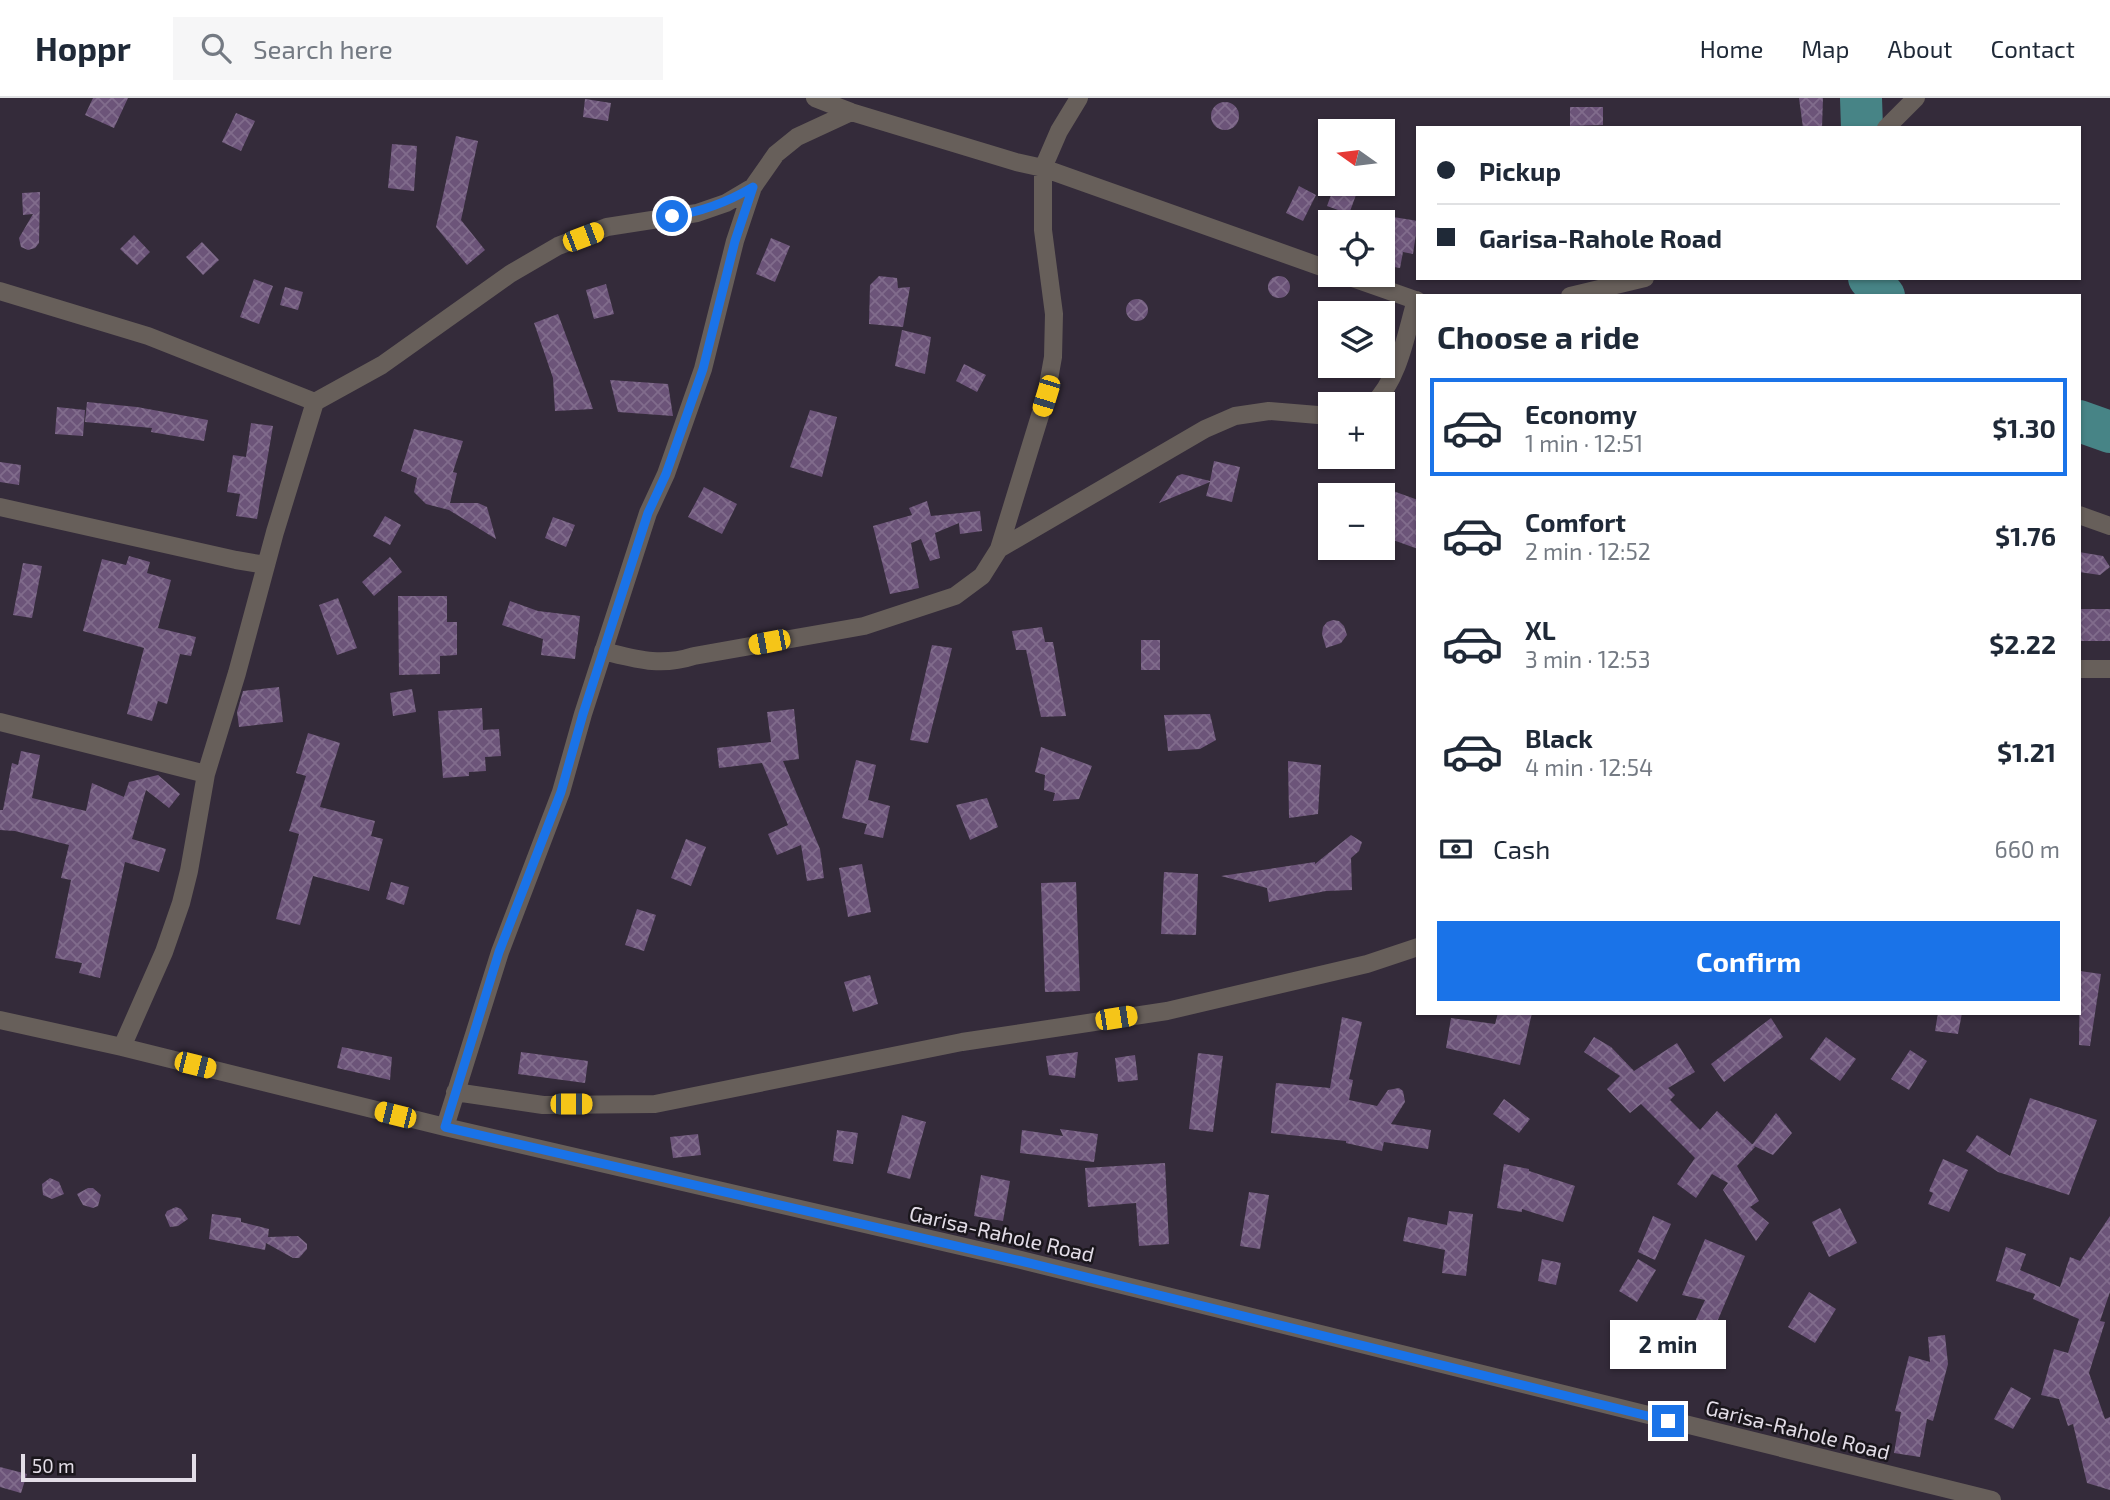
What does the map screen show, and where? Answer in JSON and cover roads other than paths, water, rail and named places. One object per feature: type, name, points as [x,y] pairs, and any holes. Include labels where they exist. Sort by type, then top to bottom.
[{"type":"street","points":[[815,98],[851,112],[1043,168],[1318,266]]},
{"type":"street","points":[[603,651],[649,662],[674,663],[706,654],[864,626],[955,596],[982,576],[999,549],[1046,396],[1053,357],[1054,314],[1043,230],[1043,168],[1059,131],[1079,98]]},
{"type":"street","points":[[1888,126],[1916,98]]},
{"type":"street","points":[[445,1127],[499,952],[561,792],[648,513],[666,474],[703,369],[735,241],[753,187],[776,154],[797,137],[851,112]]},
{"type":"street","points":[[122,1047],[164,952],[181,903],[206,774],[315,402],[382,365],[510,274],[558,246],[607,227],[697,213],[726,203],[753,187]]},
{"type":"street","points":[[1578,294],[1637,280]]},
{"type":"street","points":[[1379,287],[1416,300]]},
{"type":"street","points":[[0,291],[148,336],[315,402]]},
{"type":"street","points":[[1383,392],[1392,376],[1416,303]]},
{"type":"street","points":[[999,549],[1205,429],[1235,416],[1269,411],[1318,415]]},
{"type":"street","points":[[0,507],[266,565]]},
{"type":"street","points":[[2081,516],[2110,526]]},
{"type":"street","points":[[2081,669],[2110,670]]},
{"type":"street","points":[[0,722],[206,774]]},
{"type":"street","points":[[455,1092],[543,1105],[655,1104],[962,1042],[1167,1011],[1367,964],[1416,948]]},
{"type":"street","name":"Garisa-Rahole Road","points":[[0,1020],[1021,1261],[1992,1500]]},
{"type":"waterway","points":[[1861,98],[1862,126]]},
{"type":"waterway","points":[[1871,280],[1882,294]]},
{"type":"waterway","points":[[2081,422],[2110,432]]}]
